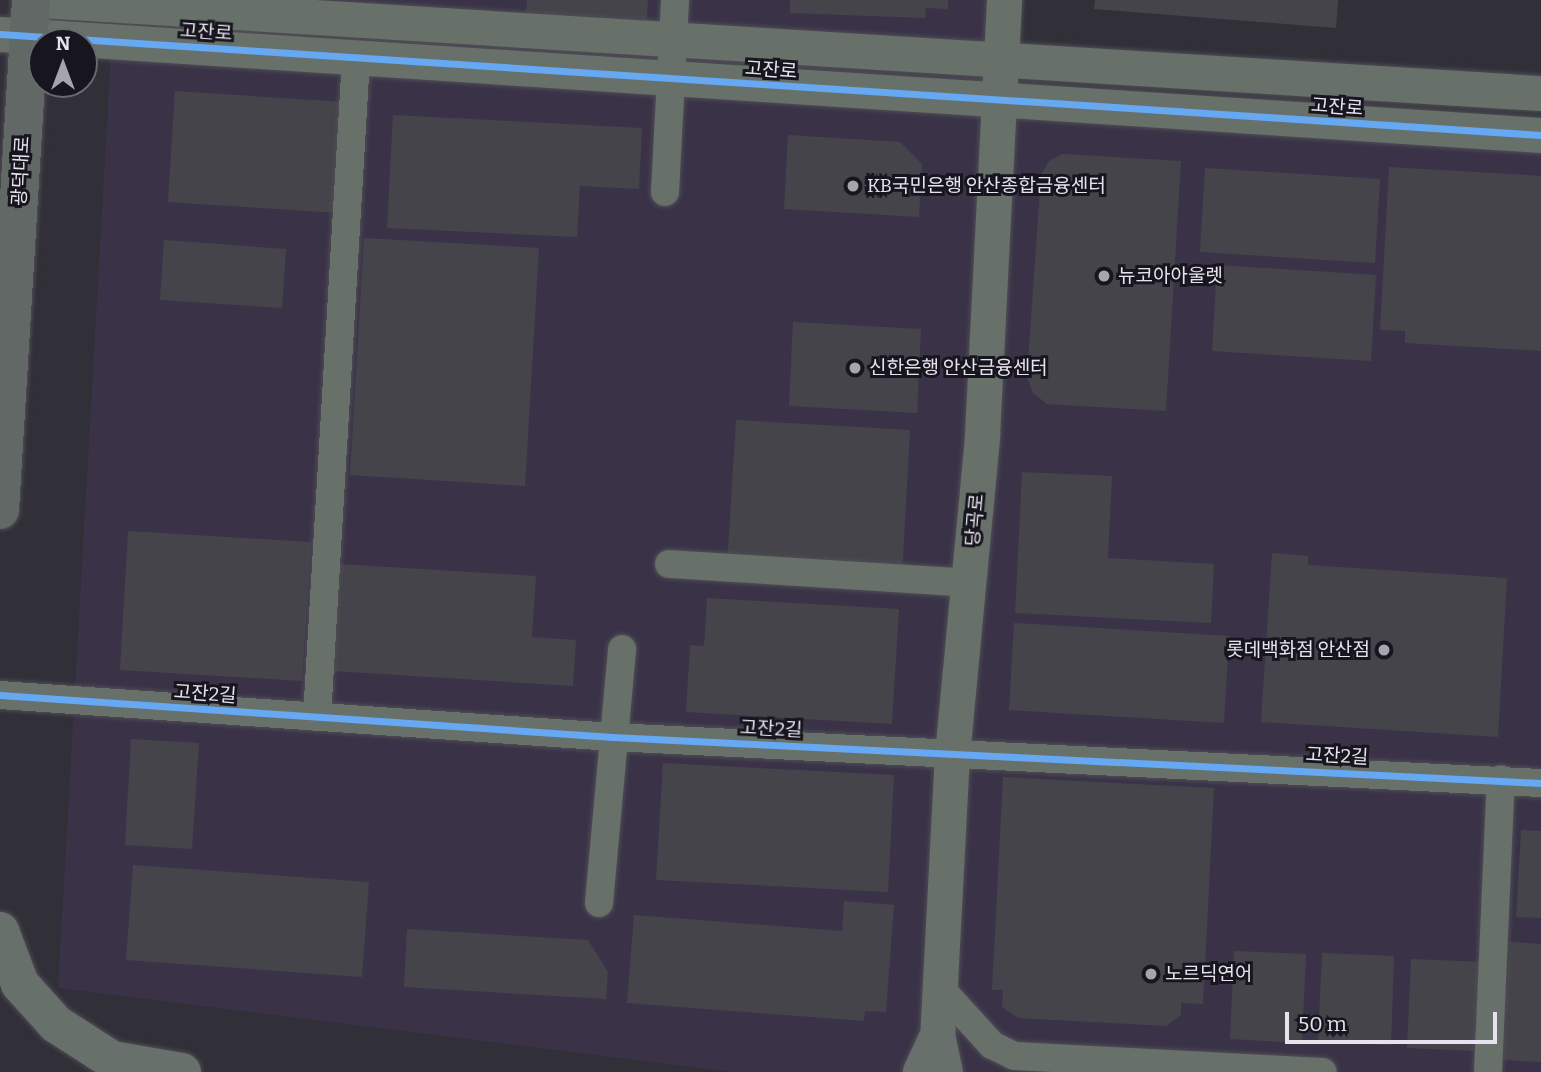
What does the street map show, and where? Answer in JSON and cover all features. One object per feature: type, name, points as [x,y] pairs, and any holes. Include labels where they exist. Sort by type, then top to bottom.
[{"type":"main road","name":"광덕대로","points":[[0,510],[20,23]]},
{"type":"main road","points":[[0,931],[20,985],[56,1024],[113,1060],[182,1072]]},
{"type":"street","name":"고잔로","points":[[40,0],[359,10],[674,39],[1541,93]]},
{"type":"street","points":[[665,192],[675,0]]},
{"type":"street","name":"당곡로","points":[[934,1061],[941,989],[952,755],[982,435],[1004,0]]},
{"type":"street","name":"고잔로","points":[[20,23],[356,58],[1541,135]]},
{"type":"street","points":[[317,717],[356,58]]},
{"type":"street","points":[[669,564],[970,583]]},
{"type":"street","points":[[599,903],[622,649]]},
{"type":"street","name":"고잔2길","points":[[0,695],[613,737],[1541,783]]},
{"type":"street","points":[[1488,1072],[1502,779]]},
{"type":"street","points":[[941,989],[992,1045],[1015,1056],[1323,1072]]},
{"type":"shaded area","points":[[114,0],[991,0],[984,109],[1541,147],[1541,1072],[732,1072],[58,988]]},
{"type":"building","points":[[527,0],[648,0],[647,20],[526,13]]},
{"type":"building","points":[[790,0],[948,0],[948,9],[926,8],[925,18],[790,13]]},
{"type":"building","points":[[1095,0],[1338,0],[1336,28],[1094,9]]},
{"type":"building","points":[[175,91],[344,102],[337,213],[168,202]]},
{"type":"building","points":[[393,115],[642,128],[639,189],[580,186],[577,237],[387,228]]},
{"type":"building","name":"KB국민은행 안산종합금융센터","points":[[788,135],[900,142],[922,164],[919,217],[784,209]]},
{"type":"building","name":"뉴코아아울렛","points":[[1063,154],[1181,161],[1166,411],[1047,404],[1033,393],[1027,377],[1041,175],[1049,161]]},
{"type":"building","points":[[1389,167],[1541,176],[1541,351],[1405,343],[1405,331],[1380,330]]},
{"type":"building","points":[[1205,168],[1380,179],[1375,263],[1200,252]]},
{"type":"building","points":[[364,238],[539,248],[525,486],[350,475]]},
{"type":"building","points":[[164,240],[286,249],[282,308],[160,300]]},
{"type":"building","points":[[1217,265],[1376,275],[1371,361],[1212,351]]},
{"type":"building","name":"신한은행 안산금융센터","points":[[793,322],[921,329],[917,413],[789,406]]},
{"type":"building","points":[[736,420],[910,430],[902,575],[727,565]]},
{"type":"building","points":[[1022,472],[1112,476],[1108,558],[1214,564],[1211,623],[1015,613]]},
{"type":"building","points":[[128,531],[311,542],[302,681],[120,670]]},
{"type":"building","name":"롯데백화점 안산점","points":[[1272,553],[1308,556],[1308,565],[1507,578],[1498,737],[1261,722]]},
{"type":"building","points":[[340,564],[536,576],[532,637],[576,640],[573,686],[333,671]]},
{"type":"building","points":[[707,598],[899,609],[892,724],[686,712],[690,645],[704,646]]},
{"type":"building","points":[[1014,623],[1229,636],[1224,723],[1009,710]]},
{"type":"building","points":[[131,739],[199,743],[192,849],[125,845]]},
{"type":"building","points":[[663,763],[894,775],[888,892],[656,880]]},
{"type":"building","points":[[1003,777],[1214,788],[1203,1004],[1181,1003],[1181,1015],[1166,1026],[1018,1018],[1002,1007],[1003,990],[992,990]]},
{"type":"building","points":[[1521,830],[1541,831],[1541,918],[1516,917]]},
{"type":"building","points":[[133,865],[369,882],[362,977],[126,960]]},
{"type":"building","points":[[844,901],[894,905],[886,1012],[865,1011],[864,1021],[627,1003],[634,915],[842,931]]},
{"type":"building","points":[[407,929],[588,940],[608,972],[606,999],[404,987]]},
{"type":"building","points":[[1509,942],[1541,944],[1541,1062],[1502,1060]]},
{"type":"building","points":[[1234,951],[1306,954],[1302,1043],[1230,1039]]},
{"type":"building","points":[[1322,953],[1394,956],[1391,1045],[1318,1042]]},
{"type":"building","points":[[1411,959],[1483,962],[1479,1051],[1407,1048]]},
{"type":"cycle path","points":[[0,34],[1541,135]]},
{"type":"cycle path","points":[[0,695],[613,737],[1541,783]]},
{"type":"place","name":"KB국민은행 안산종합금융센터","points":[[853,186]]},
{"type":"place","name":"뉴코아아울렛","points":[[1104,276]]},
{"type":"place","name":"신한은행 안산금융센터","points":[[855,368]]},
{"type":"place","name":"롯데백화점 안산점","points":[[1384,650]]},
{"type":"place","name":"노르딕연어","points":[[1151,974]]}]
